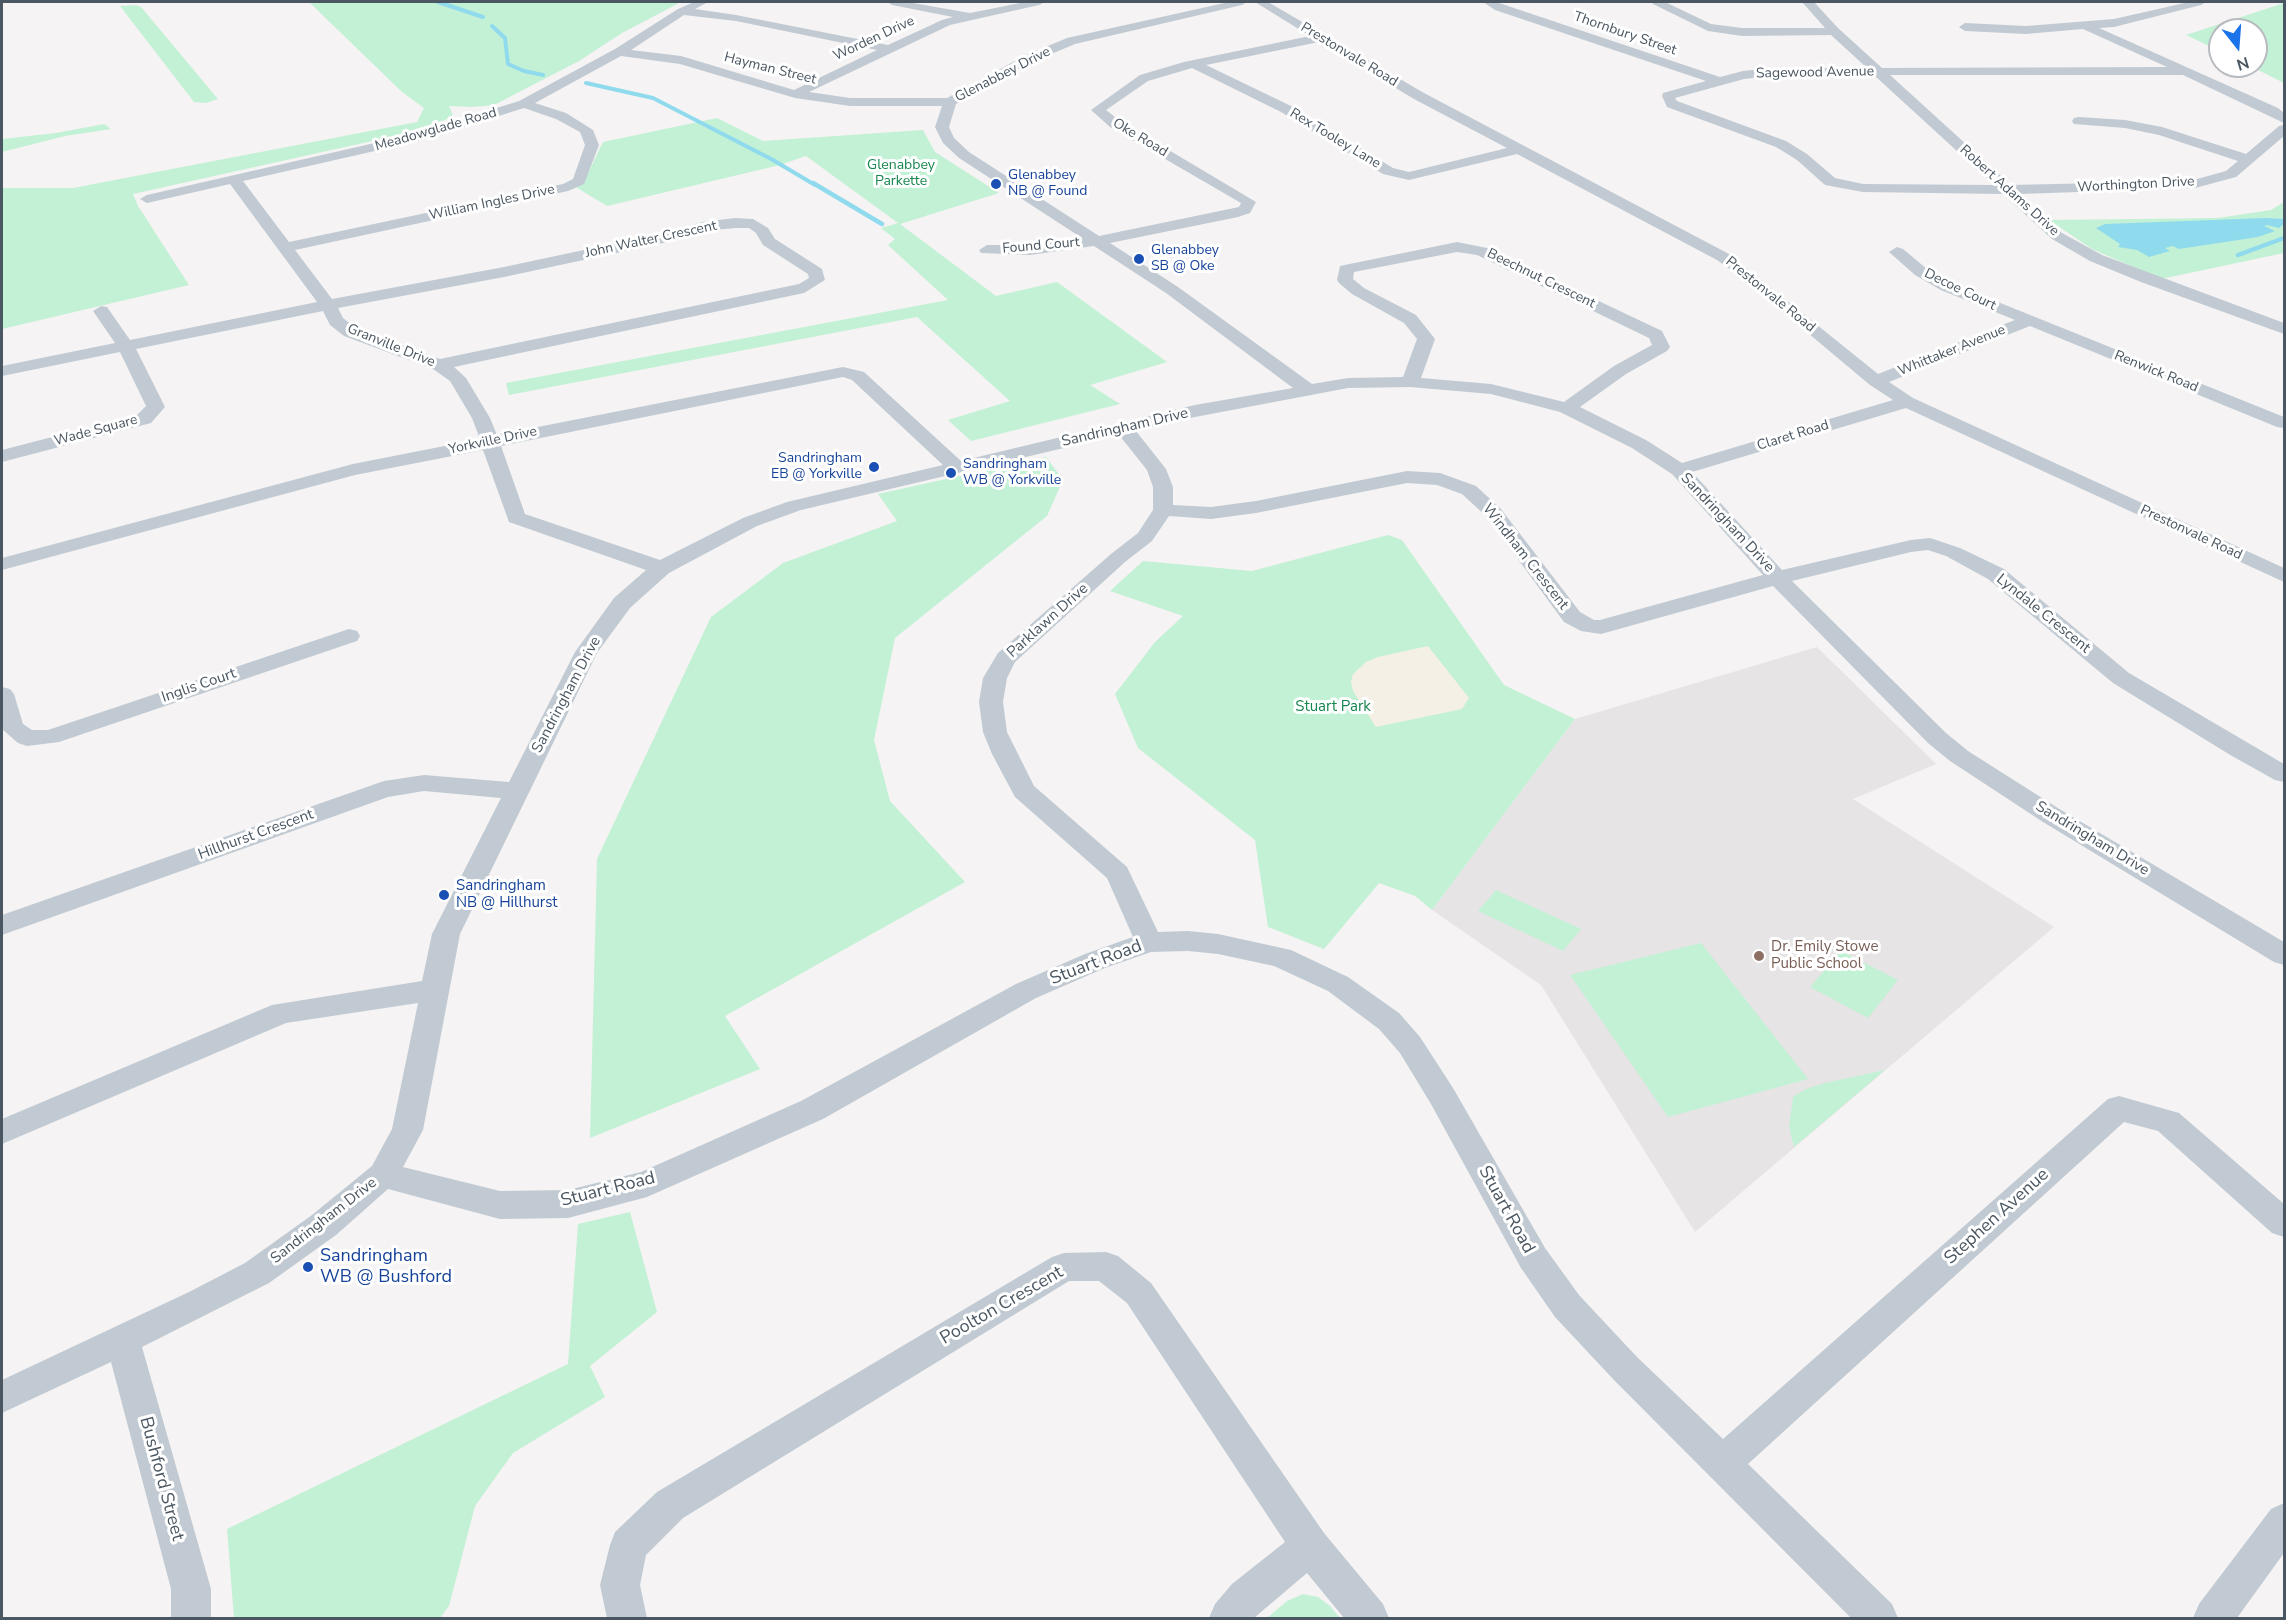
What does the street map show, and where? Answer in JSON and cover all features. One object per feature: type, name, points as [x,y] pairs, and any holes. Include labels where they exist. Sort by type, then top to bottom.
[{"type":"street","name":"Meadowglade Road","points":[[147,198],[418,137],[524,104],[619,52],[682,11],[702,2]]},
{"type":"street","points":[[892,2],[969,17]]},
{"type":"street","name":"Worden Drive","points":[[795,94],[946,22],[1039,2]]},
{"type":"street","name":"Glenabbey Drive","points":[[1242,2],[1071,41],[1028,60],[950,102],[942,127],[948,140],[964,155],[1172,290],[1308,390]]},
{"type":"street","name":"Prestonvale Road","points":[[1261,2],[1419,96],[1677,230],[1723,257],[1876,381],[1907,402],[2284,576]]},
{"type":"street","name":"Thornbury Street","points":[[1489,2],[1499,8],[1718,81]]},
{"type":"street","points":[[1657,2],[1708,27],[1742,32],[1834,31]]},
{"type":"street","name":"Robert Adams Drive","points":[[1808,2],[1834,31],[1878,73],[2057,236],[2096,258],[2284,329]]},
{"type":"street","points":[[1965,27],[2026,30],[2085,26],[2141,18],[2201,2]]},
{"type":"street","points":[[682,11],[736,18],[889,49]]},
{"type":"street","points":[[2085,26],[2273,111],[2284,119]]},
{"type":"street","name":"Oke Road","points":[[1096,241],[1233,214],[1245,210],[1249,202],[1115,124],[1098,110],[1144,78],[1194,64],[1320,38]]},
{"type":"street","name":"Hayman Street","points":[[619,52],[681,60],[795,94],[850,102],[950,102]]},
{"type":"street","name":"Rex Tooley Lane","points":[[1194,64],[1286,109],[1388,171],[1409,176],[1519,149]]},
{"type":"street","name":"Sagewood Avenue","points":[[2006,190],[1863,188],[1830,182],[1802,157],[1781,144],[1672,104],[1668,96],[1743,75],[1772,72],[2185,71]]},
{"type":"street","name":"William Ingles Drive","points":[[285,247],[568,187],[579,181],[592,145],[586,130],[561,116],[524,104]]},
{"type":"street","points":[[2079,121],[2125,124],[2162,131],[2249,160]]},
{"type":"street","name":"Worthington Drive","points":[[2006,190],[2190,185],[2231,174],[2284,129]]},
{"type":"street","name":"Granville Drive","points":[[234,179],[328,305],[336,321],[350,332],[439,365],[457,378],[481,418],[516,518],[661,568]]},
{"type":"street","name":"John Walter Crescent","points":[[328,305],[504,272],[677,235],[702,227],[735,223],[753,225],[763,231],[768,242],[796,262],[816,272],[817,280],[804,288],[439,365]]},
{"type":"street","name":"Found Court","points":[[987,250],[1030,250],[1096,241]]},
{"type":"street","name":"Beechnut Crescent","points":[[1410,382],[1426,339],[1410,319],[1358,291],[1345,280],[1346,269],[1457,247],[1481,251],[1656,335],[1661,347],[1620,370],[1567,408]]},
{"type":"street","name":"Decoe Court","points":[[1897,252],[1939,283],[2028,321]]},
{"type":"street","points":[[2,371],[328,305]]},
{"type":"street","points":[[101,311],[126,347]]},
{"type":"street","points":[[2257,319],[2284,312]]},
{"type":"street","name":"Whittaker Avenue","points":[[1876,381],[2028,321]]},
{"type":"street","name":"Renwick Road","points":[[2028,321],[2284,423]]},
{"type":"street","name":"Wade Square","points":[[2,456],[144,418],[156,407],[126,347]]},
{"type":"street","name":"Yorkville Drive","points":[[2,564],[352,470],[843,372],[858,376],[957,467]]},
{"type":"street","name":"Sandringham Drive","points":[[2,1397],[201,1303],[256,1273],[324,1225],[383,1175],[407,1130],[446,934],[586,652],[621,603],[661,568],[750,522],[794,506],[1124,428],[1308,390],[1348,383],[1410,382],[1491,389],[1567,408],[1639,444],[1678,470],[1777,578],[1937,738],[1959,756],[2052,816],[2284,955]]},
{"type":"street","name":"Claret Road","points":[[1678,470],[1907,402]]},
{"type":"street","points":[[1124,428],[1156,469],[1163,487],[1163,510]]},
{"type":"street","name":"Windham Crescent","points":[[1163,510],[1211,513],[1407,477],[1440,479],[1469,490],[1494,513],[1572,618],[1589,627],[1601,627],[1777,578]]},
{"type":"street","points":[[223,503],[238,522]]},
{"type":"street","name":"Parklawn Drive","points":[[1149,942],[1118,873],[1024,791],[995,732],[991,702],[995,678],[1006,658],[1118,558],[1145,537],[1163,510]]},
{"type":"street","name":"Lyndale Crescent","points":[[1777,578],[1911,546],[1930,544],[1953,552],[1996,574],[2121,678],[2241,751],[2284,774]]},
{"type":"street","name":"Inglis Court","points":[[2,694],[12,727],[27,738],[50,737],[349,636]]},
{"type":"street","name":"Hillhurst Crescent","points":[[2,925],[384,789],[424,783],[516,791]]},
{"type":"street","name":"Stuart Road","points":[[383,1175],[500,1205],[568,1204],[647,1184],[812,1110],[1026,991],[1095,961],[1149,942],[1188,941],[1218,944],[1281,957],[1338,984],[1389,1021],[1415,1053],[1533,1258],[1567,1306],[1625,1368],[1878,1618]]},
{"type":"street","points":[[2,1132],[282,1013],[436,990]]},
{"type":"street","name":"Stephen Avenue","points":[[1723,1463],[2119,1108],[2168,1122],[2284,1222]]},
{"type":"street","name":"Poolton Crescent","points":[[627,1618],[620,1585],[629,1545],[670,1505],[1064,1267],[1106,1266],[1139,1293],[1310,1546],[1369,1618]]},
{"type":"street","name":"Bushford Street","points":[[123,1340],[191,1589],[191,1618]]},
{"type":"street","points":[[2212,1618],[2284,1522]]},
{"type":"street","points":[[1229,1618],[1246,1598],[1310,1546]]},
{"type":"shaded area","name":"Dr. Emily Stowe Public School","points":[[1817,647],[1936,764],[1853,799],[2054,927],[1695,1232],[1541,985],[1432,910],[1575,719]]},
{"type":"green space","points":[[309,2],[681,2],[622,33],[579,61],[494,105],[449,106],[453,115],[445,120],[390,137],[133,194],[138,206],[189,285],[2,329],[2,188],[73,188],[417,122],[424,108],[401,91]]},
{"type":"green space","points":[[2284,3],[2284,83],[2268,75],[2268,18],[2238,18]]},
{"type":"green space","points":[[120,6],[141,7],[218,99],[206,103],[194,102]]},
{"type":"green space","points":[[2208,28],[2208,45],[2186,35]]},
{"type":"green space","name":"Glenabbey Parkette","points":[[717,118],[763,141],[923,130],[935,152],[999,193],[900,224],[996,296],[1057,282],[1167,362],[1090,385],[1120,404],[971,441],[948,420],[1010,401],[917,317],[509,395],[506,383],[948,300],[888,245],[895,239],[881,228],[898,223],[806,156],[780,165],[607,206],[574,186],[589,171],[603,142]]},
{"type":"green space","points":[[104,124],[111,129],[65,136],[2,152],[2,139],[56,133]]},
{"type":"green space","points":[[2284,202],[2284,253],[2161,279],[2092,249],[2049,220],[2218,218],[2271,210]]},
{"type":"green space","points":[[1046,457],[1063,480],[1047,516],[895,638],[874,740],[890,801],[965,882],[725,1016],[760,1069],[590,1138],[597,859],[711,617],[783,563],[897,521],[878,494]]},
{"type":"green space","name":"Stuart Park","points":[[1388,535],[1402,540],[1504,685],[1575,719],[1432,910],[1415,896],[1379,883],[1324,949],[1268,927],[1255,840],[1138,748],[1115,694],[1155,642],[1183,616],[1110,591],[1143,561],[1252,571]]},
{"type":"green space","points":[[1496,890],[1581,929],[1563,951],[1478,911]]},
{"type":"green space","points":[[1701,943],[1808,1079],[1668,1117],[1570,975]]},
{"type":"green space","points":[[1841,951],[1898,980],[1868,1018],[1810,987]]},
{"type":"green space","points":[[1885,1070],[1794,1147],[1789,1127],[1793,1097],[1806,1089],[1825,1083]]},
{"type":"green space","points":[[630,1212],[657,1312],[590,1366],[605,1397],[513,1453],[475,1506],[449,1606],[440,1618],[234,1618],[227,1529],[568,1364],[578,1224]]},
{"type":"green space","points":[[1303,1594],[1318,1597],[1340,1618],[1267,1618],[1287,1601]]},
{"type":"sand","points":[[1428,646],[1469,698],[1462,709],[1376,727],[1353,691],[1351,682],[1353,674],[1366,662],[1378,657]]},
{"type":"water","points":[[2284,219],[2284,224],[2279,228],[2264,226],[2275,231],[2258,237],[2179,249],[2173,246],[2165,248],[2170,251],[2149,257],[2137,250],[2118,247],[2120,244],[2096,228],[2105,224]]},
{"type":"waterway","points":[[438,2],[483,17]]},
{"type":"waterway","points":[[492,26],[505,38],[508,64],[524,71],[543,75]]},
{"type":"waterway","points":[[586,83],[653,98],[773,160],[815,185]]},
{"type":"waterway","points":[[813,183],[882,224]]},
{"type":"waterway","points":[[2238,255],[2284,238]]},
{"type":"place","name":"Glenabbey NB @ Found","points":[[996,184]]},
{"type":"place","name":"Glenabbey SB @ Oke","points":[[1139,259]]},
{"type":"place","name":"Sandringham EB @ Yorkville","points":[[874,467]]},
{"type":"place","name":"Sandringham WB @ Yorkville","points":[[951,473]]},
{"type":"place","name":"Sandringham NB @ Hillhurst","points":[[444,895]]},
{"type":"place","name":"Dr. Emily Stowe Public School","points":[[1759,956]]},
{"type":"place","name":"Sandringham WB @ Bushford","points":[[308,1267]]}]
